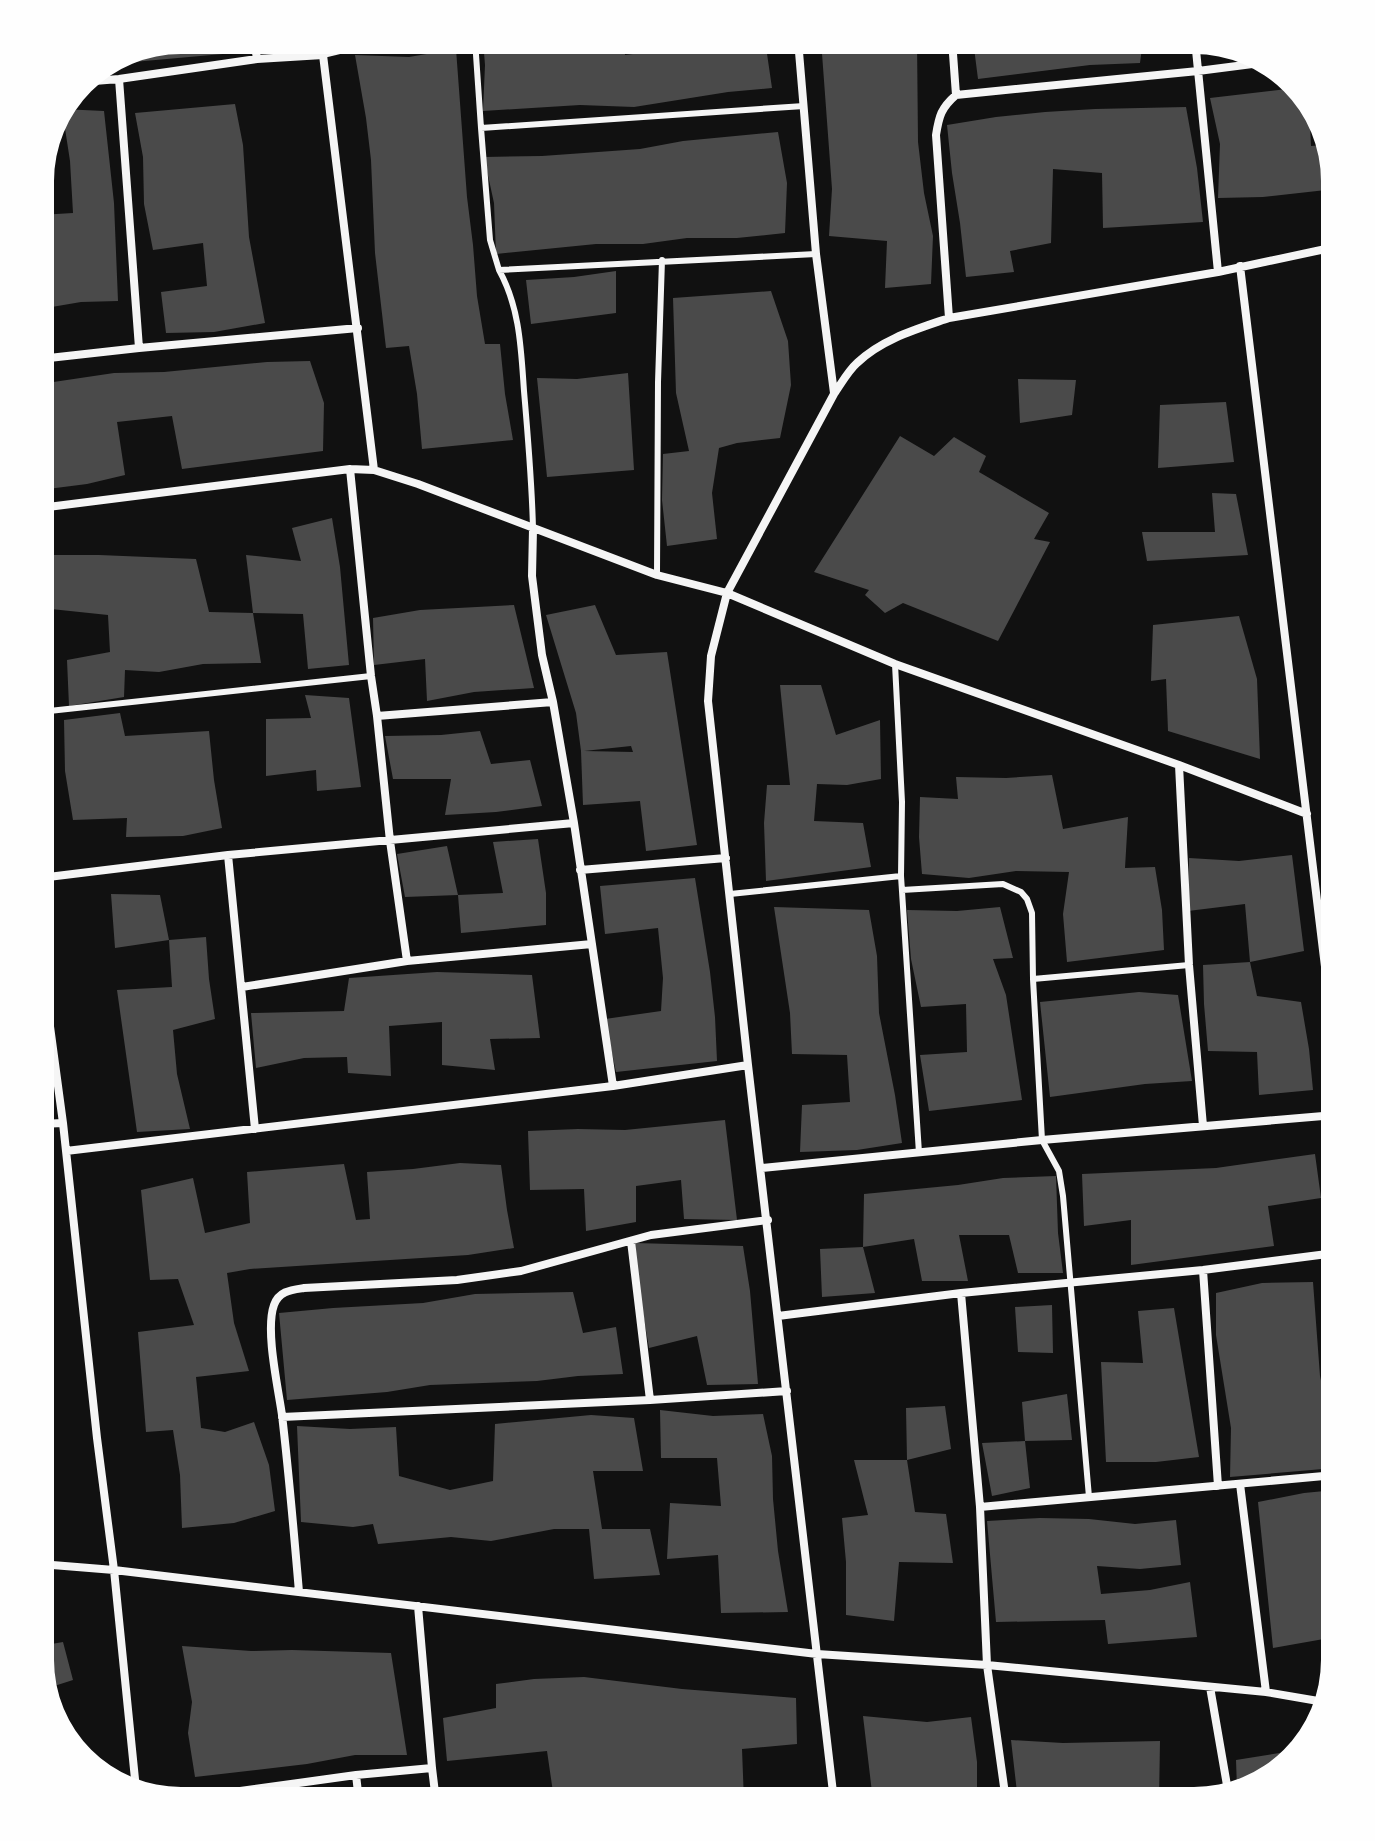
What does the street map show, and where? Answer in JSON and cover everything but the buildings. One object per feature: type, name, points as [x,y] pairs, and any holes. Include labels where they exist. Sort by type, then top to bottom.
[{"type":"street","points":[[256,54],[257,59]]},
{"type":"street","points":[[799,54],[816,254],[834,394]]},
{"type":"street","points":[[953,54],[956,95]]},
{"type":"street","points":[[1196,54],[1218,272]]},
{"type":"street","points":[[104,80],[257,59],[323,55],[374,470]]},
{"type":"street","points":[[949,318],[936,135],[945,104],[956,95],[1245,65]]},
{"type":"street","points":[[119,79],[139,348]]},
{"type":"street","points":[[832,1787],[708,701],[711,656],[727,593],[834,394],[855,364],[878,347],[907,332],[949,318],[1218,272],[1321,250]]},
{"type":"street","points":[[1240,266],[1321,932]]},
{"type":"street","points":[[54,357],[358,328]]},
{"type":"street","points":[[54,506],[350,469],[374,470],[657,575],[727,593],[895,664],[1307,814]]},
{"type":"street","points":[[350,469],[390,841],[407,961]]},
{"type":"street","points":[[533,529],[532,576],[542,655],[574,823],[613,1086]]},
{"type":"street","points":[[377,716],[553,702]]},
{"type":"street","points":[[1179,765],[1189,965],[1203,1126]]},
{"type":"street","points":[[54,876],[228,855],[574,823]]},
{"type":"street","points":[[228,855],[255,1129]]},
{"type":"street","points":[[580,870],[726,858]]},
{"type":"street","points":[[242,987],[407,961],[592,944]]},
{"type":"street","points":[[54,1056],[135,1778]]},
{"type":"street","points":[[66,1151],[613,1086],[748,1065]]},
{"type":"street","points":[[762,1168],[1321,1116]]},
{"type":"street","points":[[54,1123],[63,1123]]},
{"type":"street","points":[[299,1592],[272,1337],[272,1315],[279,1296],[288,1290],[304,1288],[457,1280],[521,1271],[651,1235],[768,1220]]},
{"type":"street","points":[[631,1241],[650,1400]]},
{"type":"street","points":[[778,1316],[1321,1255]]},
{"type":"street","points":[[1203,1270],[1218,1486]]},
{"type":"street","points":[[961,1293],[980,1507],[987,1665],[1004,1787]]},
{"type":"street","points":[[282,1417],[787,1391]]},
{"type":"street","points":[[980,1507],[1321,1476]]},
{"type":"street","points":[[1240,1484],[1266,1692]]},
{"type":"street","points":[[54,1565],[817,1654],[987,1665],[1266,1692],[1314,1700]]},
{"type":"street","points":[[418,1606],[434,1787]]},
{"type":"street","points":[[1210,1687],[1227,1783]]},
{"type":"street","points":[[269,1787],[432,1768]]},
{"type":"street","points":[[356,1775],[357,1787]]},
{"type":"lane","points":[[323,55],[327,54]]},
{"type":"lane","points":[[476,54],[490,240],[515,305],[520,338],[532,474],[533,529]]},
{"type":"lane","points":[[481,128],[804,106]]},
{"type":"lane","points":[[499,270],[816,254]]},
{"type":"lane","points":[[657,575],[662,260]]},
{"type":"lane","points":[[895,664],[902,802],[901,876],[919,1153]]},
{"type":"lane","points":[[54,710],[371,676]]},
{"type":"lane","points":[[730,894],[901,876]]},
{"type":"lane","points":[[902,890],[1003,884],[1021,892],[1032,913],[1042,1140],[1059,1171],[1063,1196],[1089,1497]]},
{"type":"lane","points":[[1033,979],[1189,965]]}]
